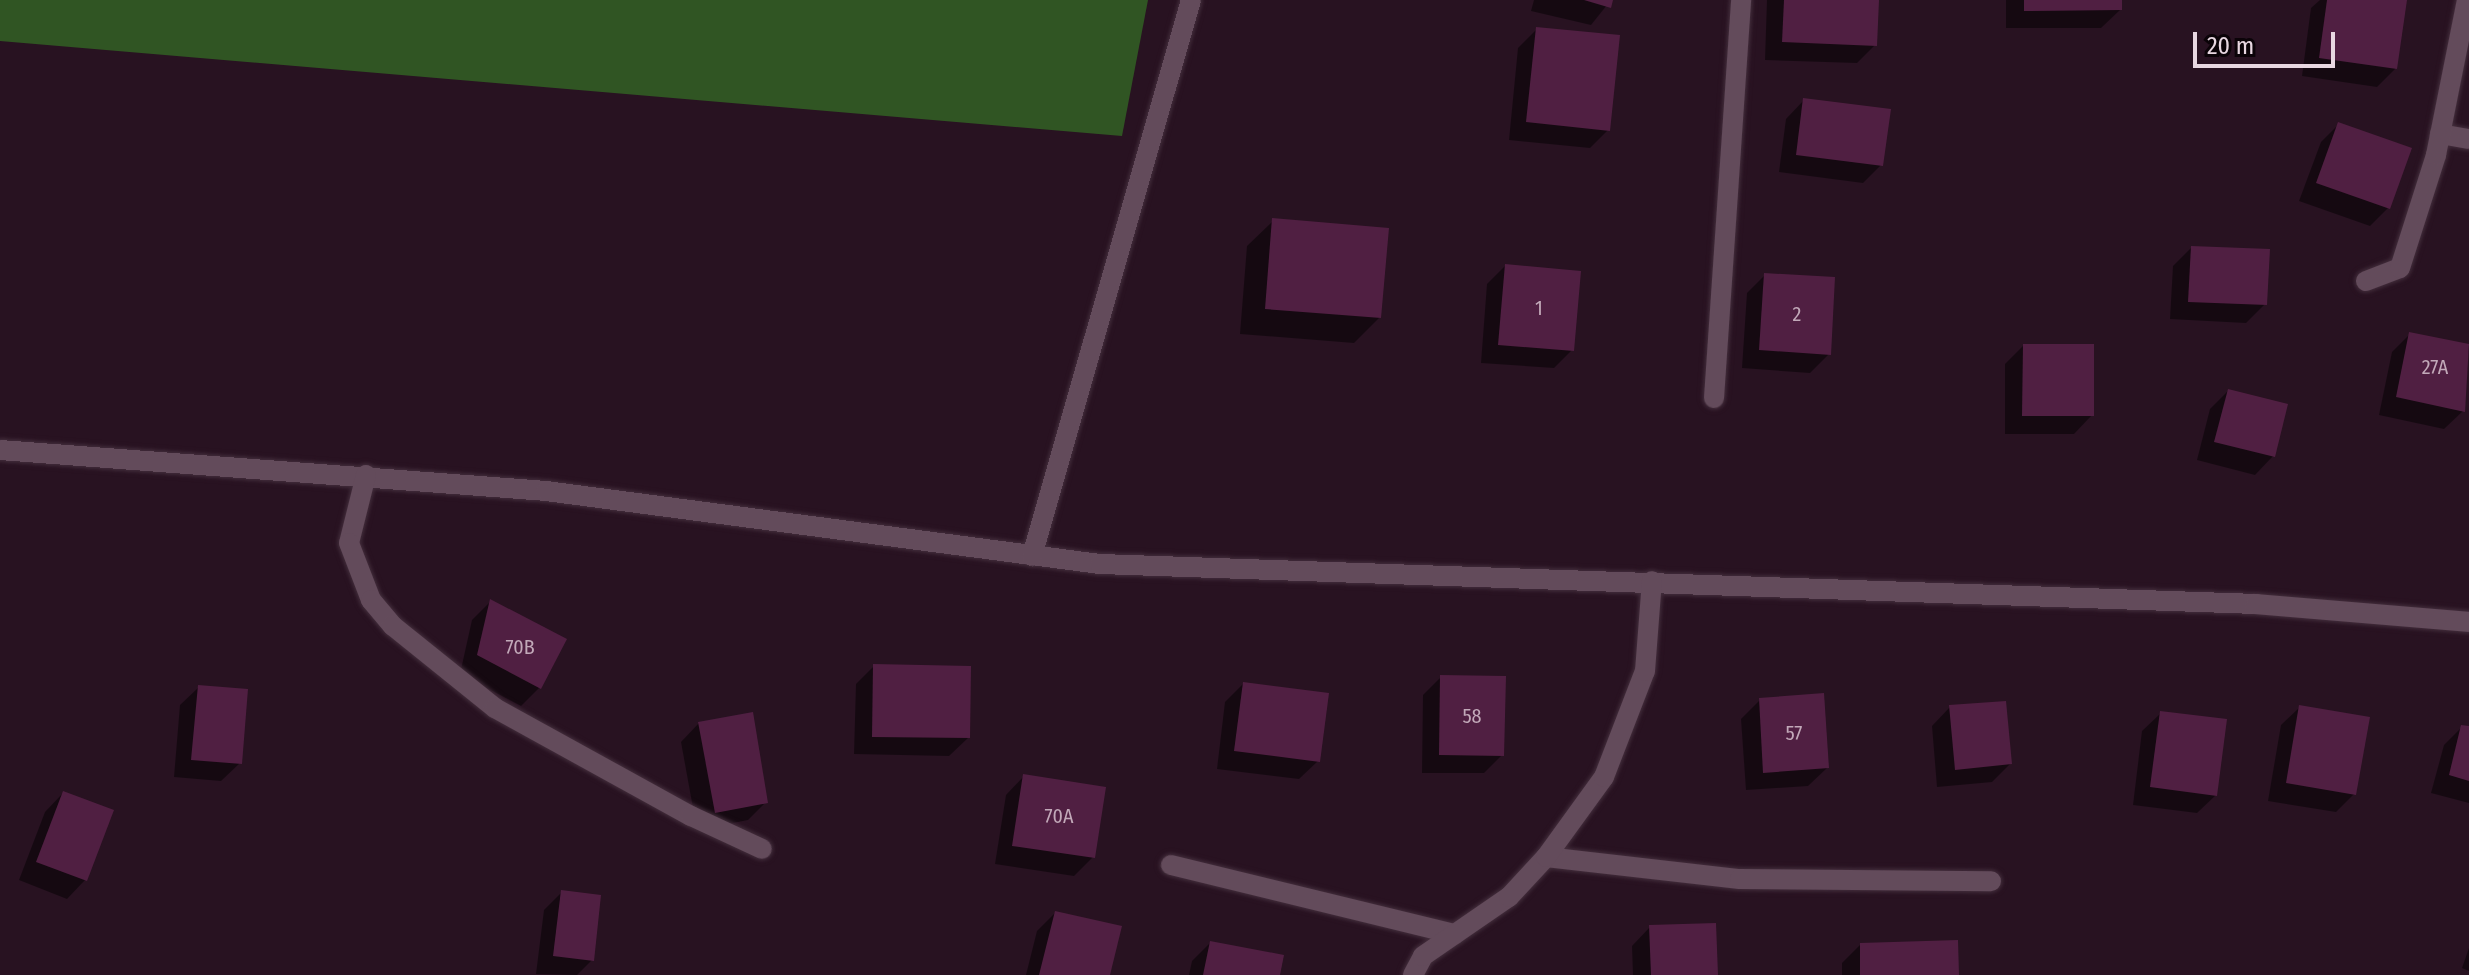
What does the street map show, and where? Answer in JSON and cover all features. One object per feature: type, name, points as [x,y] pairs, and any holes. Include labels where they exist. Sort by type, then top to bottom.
[{"type":"street","points":[[1032,556],[1191,0]]},
{"type":"street","points":[[1714,398],[1741,0]]},
{"type":"street","points":[[2366,281],[2400,268],[2440,134],[2467,0]]},
{"type":"street","points":[[2440,134],[2469,139]]},
{"type":"street","points":[[0,450],[366,475],[546,491],[1100,564],[2256,604],[2469,622]]},
{"type":"street","points":[[366,475],[349,543],[371,600],[393,626],[495,708],[691,816],[762,849]]},
{"type":"street","points":[[1413,975],[1423,956],[1509,897],[1546,857],[1604,777],[1645,671],[1652,581]]},
{"type":"street","points":[[1546,857],[1740,879],[1991,881]]},
{"type":"street","points":[[1171,865],[1455,934]]},
{"type":"green space","points":[[0,0],[1148,0],[1122,136],[0,41]]},
{"type":"building","points":[[1584,0],[1613,0],[1611,8]]},
{"type":"building","points":[[1784,0],[1879,0],[1877,46],[1782,42]]},
{"type":"building","points":[[2024,0],[2122,0],[2122,10],[2024,11]]},
{"type":"building","points":[[2327,0],[2407,0],[2397,69],[2319,58]]},
{"type":"building","points":[[1536,27],[1620,35],[1610,131],[1526,122]]},
{"type":"building","points":[[1803,98],[1891,109],[1883,166],[1796,155]]},
{"type":"building","points":[[2338,122],[2412,148],[2390,209],[2316,183]]},
{"type":"building","points":[[1272,218],[1389,228],[1381,318],[1265,309]]},
{"type":"building","points":[[2191,246],[2270,249],[2267,305],[2188,302]]},
{"type":"building","points":[[1505,264],[1581,271],[1574,351],[1498,345]]},
{"type":"building","points":[[1764,273],[1835,277],[1831,355],[1759,350]]},
{"type":"building","points":[[2409,332],[2469,344],[2465,412],[2396,397]]},
{"type":"building","points":[[2023,344],[2094,344],[2094,416],[2022,416]]},
{"type":"building","points":[[2228,389],[2288,404],[2275,457],[2214,442]]},
{"type":"building","points":[[490,599],[567,639],[541,689],[477,655]]},
{"type":"building","points":[[873,664],[971,666],[970,738],[872,737]]},
{"type":"building","points":[[1440,675],[1506,676],[1504,756],[1439,755]]},
{"type":"building","points":[[1243,682],[1329,693],[1320,762],[1234,751]]},
{"type":"building","points":[[198,685],[248,689],[242,764],[191,760]]},
{"type":"building","points":[[1824,693],[1829,768],[1763,773],[1759,698]]},
{"type":"building","points":[[2006,701],[2012,764],[1955,770],[1949,705]]},
{"type":"building","points":[[2299,705],[2370,717],[2356,795],[2286,783]]},
{"type":"building","points":[[2160,711],[2227,719],[2217,796],[2150,787]]},
{"type":"building","points":[[753,712],[768,803],[715,813],[698,722]]},
{"type":"building","points":[[2461,725],[2469,726],[2469,781],[2449,775]]},
{"type":"building","points":[[1023,774],[1106,787],[1095,858],[1012,846]]},
{"type":"building","points":[[63,791],[114,810],[87,881],[36,862]]},
{"type":"building","points":[[561,890],[601,895],[594,961],[553,956]]},
{"type":"building","points":[[1055,911],[1122,926],[1110,975],[1039,975]]},
{"type":"building","points":[[1716,923],[1718,975],[1651,975],[1649,925]]},
{"type":"building","points":[[1958,940],[1959,975],[1860,975],[1860,943]]},
{"type":"building","points":[[1210,941],[1284,955],[1280,975],[1203,975]]}]
